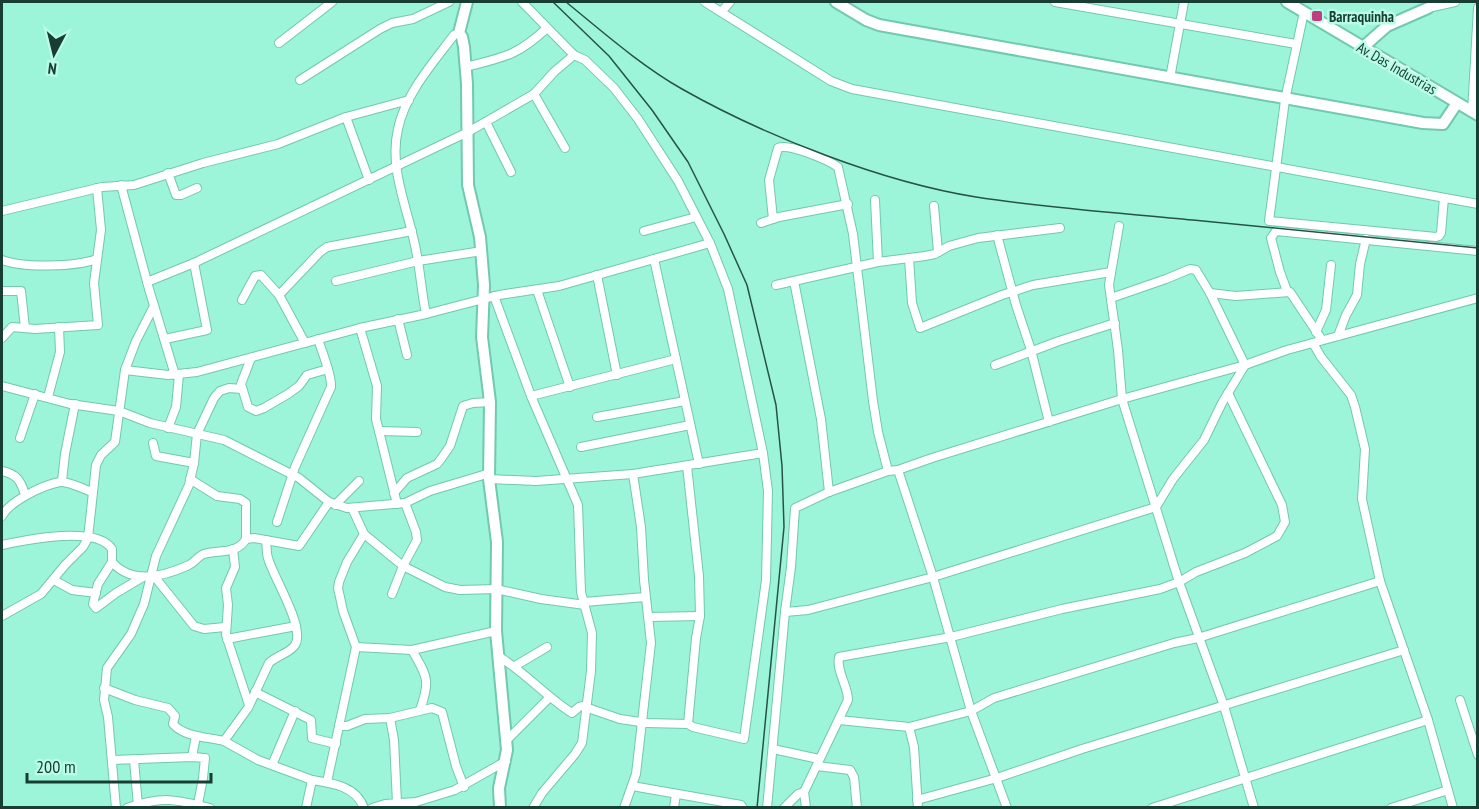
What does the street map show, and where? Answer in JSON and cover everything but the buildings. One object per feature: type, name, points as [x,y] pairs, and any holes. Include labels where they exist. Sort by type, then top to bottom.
[{"type":"street","points":[[279,43],[332,2]]},
{"type":"street","points":[[300,80],[380,29],[392,23],[413,19],[449,2]]},
{"type":"street","points":[[468,2],[459,33],[462,37],[465,67],[468,185],[489,298],[578,505],[580,579],[592,633],[585,728],[579,749],[554,777],[533,807]]},
{"type":"street","points":[[498,656],[515,666],[549,698],[572,713],[579,707],[586,708],[610,717],[643,723],[688,724],[693,728],[746,738],[768,556],[768,491],[763,453],[728,289],[710,243],[678,181],[638,119],[614,88],[585,60],[574,55],[522,2]]},
{"type":"street","points":[[705,2],[831,81],[852,89],[1478,204]]},
{"type":"street","points":[[722,11],[730,2]]},
{"type":"street","points":[[836,2],[879,25],[1286,100],[1437,125],[1446,122],[1457,103]]},
{"type":"street","points":[[1055,2],[1097,5],[1296,44]]},
{"type":"street","points":[[1170,78],[1184,2]]},
{"type":"street","name":"Av. Das Industrias","points":[[1287,2],[1475,114]]},
{"type":"street","points":[[1362,48],[1387,26],[1425,5],[1455,2]]},
{"type":"street","points":[[1475,114],[1478,8]]},
{"type":"street","points":[[1304,12],[1286,100],[1269,219],[1272,222],[1436,237],[1441,233],[1444,198]]},
{"type":"street","points":[[465,67],[513,54],[528,45],[547,28]]},
{"type":"street","points":[[426,314],[412,231],[396,168],[395,143],[398,127],[410,100],[435,60],[454,35],[459,33]]},
{"type":"street","points":[[147,282],[194,263],[468,132],[534,94],[574,55]]},
{"type":"street","points":[[534,94],[564,148]]},
{"type":"street","points":[[2,211],[97,188],[134,185],[168,173],[278,144],[346,117],[410,100]]},
{"type":"street","points":[[346,117],[369,180]]},
{"type":"street","points":[[486,122],[512,172]]},
{"type":"street","points":[[773,219],[769,180],[776,150],[783,146],[799,150],[838,167],[848,204],[878,432],[888,471]]},
{"type":"street","points":[[168,173],[176,195],[182,195],[197,188]]},
{"type":"street","points":[[121,185],[154,306],[177,375],[176,406],[168,428]]},
{"type":"street","points":[[2,338],[12,327],[35,329],[98,325],[94,283],[101,230],[97,188]]},
{"type":"street","points":[[875,200],[878,262]]},
{"type":"street","points":[[761,223],[848,204]]},
{"type":"street","points":[[934,206],[938,252]]},
{"type":"street","points":[[644,231],[696,217]]},
{"type":"street","points":[[1119,226],[1108,285],[1115,323],[1122,399],[1179,582],[1224,706],[1254,807]]},
{"type":"street","points":[[776,285],[878,262],[925,256],[949,246],[998,236],[1060,228]]},
{"type":"street","points":[[279,295],[327,247],[412,231]]},
{"type":"street","points":[[1322,340],[1287,291],[1271,238],[1276,231],[1478,251]]},
{"type":"street","points":[[998,236],[1012,292],[1032,350],[1049,422]]},
{"type":"street","points":[[1338,336],[1357,296],[1360,264],[1366,240]]},
{"type":"street","points":[[125,370],[177,375],[197,372],[360,328],[597,275],[710,243]]},
{"type":"street","points":[[336,281],[418,261],[482,251]]},
{"type":"street","points":[[909,258],[912,303],[920,328],[1033,285],[1111,272]]},
{"type":"street","points":[[2,260],[23,265],[41,265],[88,262],[97,259]]},
{"type":"street","points":[[654,259],[699,464]]},
{"type":"street","points":[[165,339],[207,330],[194,263]]},
{"type":"street","points":[[1316,332],[1326,310],[1331,265]]},
{"type":"street","points":[[1111,298],[1190,269],[1196,270],[1210,293],[1245,365]]},
{"type":"street","points":[[242,300],[252,279],[258,274],[261,275],[279,295],[305,343]]},
{"type":"street","points":[[597,275],[617,375]]},
{"type":"street","points":[[794,281],[821,419],[830,492]]},
{"type":"street","points":[[2,291],[18,289],[21,291],[25,328]]},
{"type":"street","points":[[537,290],[570,387]]},
{"type":"street","points":[[1210,293],[1257,295],[1287,291]]},
{"type":"street","points":[[767,807],[791,567],[794,512],[800,506],[830,492],[888,471],[898,470],[1122,399],[1245,365],[1322,340],[1478,297]]},
{"type":"street","points":[[489,298],[482,337],[490,402],[490,476],[497,542],[496,631],[501,706],[506,741],[506,762],[499,788],[500,807]]},
{"type":"street","points":[[2,616],[41,594],[83,547],[88,538],[96,465],[101,455],[115,442],[125,370],[136,340],[154,306]]},
{"type":"street","points":[[399,320],[407,355]]},
{"type":"street","points":[[995,365],[1032,350],[1115,323]]},
{"type":"street","points":[[48,397],[60,352],[59,327]]},
{"type":"street","points":[[360,328],[377,386],[376,419],[394,493],[417,536],[392,594]]},
{"type":"street","points":[[277,522],[294,476],[295,467],[331,387],[332,380],[318,339]]},
{"type":"street","points":[[1313,343],[1321,357],[1351,395],[1355,407],[1365,449],[1362,499],[1380,581],[1428,720],[1453,807]]},
{"type":"street","points":[[251,358],[242,378],[242,389],[249,407],[256,411],[288,394],[308,375],[328,369]]},
{"type":"street","points":[[531,396],[676,359]]},
{"type":"street","points":[[785,612],[808,610],[933,577],[1156,507],[1173,479],[1204,440],[1245,365]]},
{"type":"street","points":[[2,386],[75,404],[119,411],[168,428],[224,440],[308,484],[332,504],[352,508],[401,504],[445,486],[490,476],[536,481],[633,474],[763,453]]},
{"type":"street","points":[[116,807],[108,717],[104,700],[107,668],[131,634],[144,604],[156,556],[190,480],[197,434],[214,398],[220,391],[229,388],[242,389]]},
{"type":"street","points":[[806,807],[804,792],[845,710],[848,693],[840,670],[839,657],[951,638],[1062,609],[1160,589],[1269,542],[1281,532],[1285,522],[1275,486],[1228,393]]},
{"type":"street","points":[[20,438],[35,394]]},
{"type":"street","points":[[597,417],[685,400]]},
{"type":"street","points":[[394,493],[407,478],[437,464],[441,459],[450,446],[463,406],[490,402]]},
{"type":"street","points":[[62,481],[63,463],[75,404]]},
{"type":"street","points":[[582,447],[690,425]]},
{"type":"street","points":[[379,431],[417,432]]},
{"type":"street","points":[[153,444],[156,456],[194,463]]},
{"type":"street","points":[[687,466],[699,576],[700,616],[688,724]]},
{"type":"street","points":[[898,470],[933,577],[971,711],[1007,807]]},
{"type":"street","points":[[2,471],[20,480],[25,495]]},
{"type":"street","points":[[624,807],[636,774],[651,643],[645,597],[641,527],[633,474]]},
{"type":"street","points":[[2,546],[63,535],[75,535],[109,545],[112,549],[112,562],[98,584],[93,604],[97,608],[116,592],[149,577],[190,564],[201,555],[233,549],[244,544],[246,503],[218,495],[190,480]]},
{"type":"street","points":[[2,516],[10,506],[25,495],[62,481],[92,492]]},
{"type":"street","points":[[246,539],[301,545],[332,504],[359,481]]},
{"type":"street","points":[[352,508],[364,534],[403,566],[451,589],[496,589],[541,599],[584,604],[645,597]]},
{"type":"street","points":[[327,782],[356,647],[343,611],[338,588],[347,562],[364,534]]},
{"type":"street","points":[[224,741],[249,705],[269,663],[295,645],[296,626],[268,560],[266,540]]},
{"type":"street","points":[[233,549],[234,567],[226,588],[228,605],[225,627],[249,705]]},
{"type":"street","points":[[112,562],[121,569],[149,577],[194,626],[204,629],[225,627]]},
{"type":"street","points":[[54,580],[72,590],[96,593]]},
{"type":"street","points":[[839,720],[909,727],[971,711],[994,698],[1380,581]]},
{"type":"street","points":[[648,617],[700,616]]},
{"type":"street","points":[[227,639],[296,626]]},
{"type":"street","points":[[356,647],[412,650],[496,631]]},
{"type":"street","points":[[515,666],[547,647]]},
{"type":"street","points":[[412,650],[427,677],[426,693],[420,710]]},
{"type":"street","points":[[909,727],[914,747],[918,804],[1082,749],[1404,650]]},
{"type":"street","points":[[104,688],[129,698],[168,708],[174,712],[175,727],[196,736],[224,741],[258,760],[312,780],[346,788],[360,800],[364,807]]},
{"type":"street","points":[[255,692],[311,720],[312,738],[336,744]]},
{"type":"street","points":[[506,741],[549,698]]},
{"type":"street","points":[[1460,700],[1478,755]]},
{"type":"street","points":[[339,726],[347,726],[365,719],[390,718],[432,708],[442,712],[464,787]]},
{"type":"street","points":[[272,765],[295,711]]},
{"type":"street","points":[[390,718],[397,803]]},
{"type":"street","points":[[1152,807],[1428,720]]},
{"type":"street","points":[[192,757],[196,736]]},
{"type":"street","points":[[773,749],[850,770],[854,777],[857,807]]},
{"type":"street","points":[[112,760],[202,756],[205,760],[204,806],[167,799],[127,807]]},
{"type":"street","points":[[134,760],[138,806]]},
{"type":"street","points":[[372,807],[416,802],[464,787],[506,762]]},
{"type":"street","points":[[306,807],[312,780]]},
{"type":"street","points":[[632,786],[743,807]]},
{"type":"street","points":[[1391,807],[1448,790]]},
{"type":"street","points":[[784,807],[798,794],[804,792]]},
{"type":"street","points":[[674,807],[676,794]]},
{"type":"railway","points":[[553,2],[609,56],[652,110],[688,162],[747,285],[776,405],[782,466],[784,527],[757,808]]},
{"type":"railway","points":[[566,2],[651,70],[715,107],[825,155],[902,180],[976,197],[1030,204],[1478,248]]},
{"type":"place","name":"Barraquinha","points":[[1317,16]]}]
